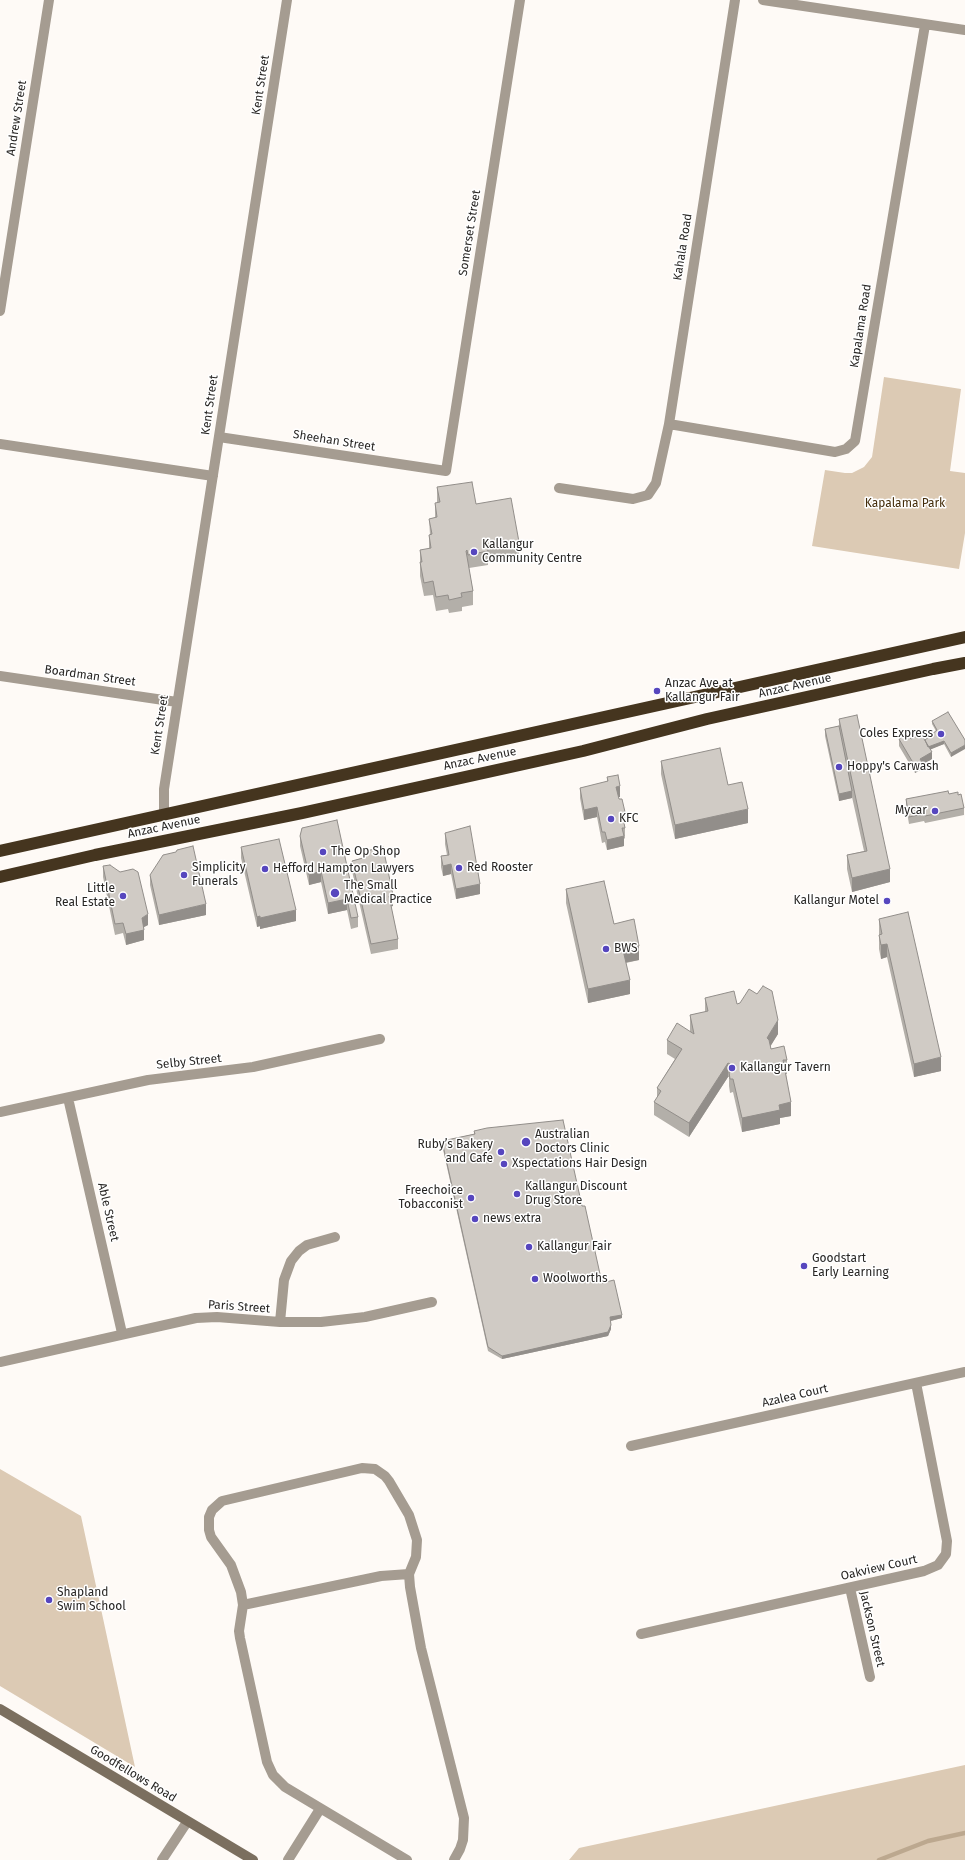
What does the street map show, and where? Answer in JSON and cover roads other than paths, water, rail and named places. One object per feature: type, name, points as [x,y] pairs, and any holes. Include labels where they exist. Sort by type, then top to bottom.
[{"type":"highway","name":"Anzac Avenue","points":[[0,851],[965,637]]},
{"type":"highway","name":"Anzac Avenue","points":[[0,877],[95,855],[302,813],[576,753],[707,719],[965,663]]},
{"type":"street","name":"Andrew Street","points":[[0,311],[49,0]]},
{"type":"street","name":"Kent Street","points":[[164,815],[164,788],[287,0]]},
{"type":"street","name":"Somerset Street","points":[[446,471],[520,0]]},
{"type":"street","name":"Kahala Road","points":[[558,488],[633,499],[648,495],[656,483],[668,424],[734,0]]},
{"type":"street","points":[[763,0],[965,30]]},
{"type":"street","name":"Kapalama Road","points":[[668,424],[835,452],[846,449],[855,441],[925,25]]},
{"type":"street","name":"Sheehan Street","points":[[219,437],[446,471]]},
{"type":"street","points":[[0,444],[213,476]]},
{"type":"street","name":"Boardman Street","points":[[0,676],[177,702]]},
{"type":"street","name":"Selby Street","points":[[0,1112],[154,1079],[253,1067],[380,1039]]},
{"type":"street","name":"Able Street","points":[[68,1098],[122,1333]]},
{"type":"street","points":[[280,1322],[284,1280],[291,1261],[298,1251],[306,1245],[335,1237]]},
{"type":"street","name":"Paris Street","points":[[0,1362],[122,1333],[205,1317],[280,1322],[350,1320],[432,1302]]},
{"type":"street","name":"Azalea Court","points":[[631,1446],[965,1372]]},
{"type":"street","name":"Oakview Court","points":[[641,1634],[924,1571],[938,1565],[946,1554],[948,1541],[916,1383]]},
{"type":"street","points":[[407,1860],[285,1787],[273,1775],[270,1768],[240,1638],[239,1631],[243,1605],[241,1592],[234,1571],[211,1537],[209,1530],[209,1517],[216,1505],[222,1501],[362,1468],[375,1469],[385,1476],[414,1526],[417,1550],[410,1574],[410,1587],[421,1648],[464,1818],[463,1840],[454,1860]]},
{"type":"street","points":[[243,1605],[381,1576],[410,1574]]},
{"type":"street","name":"Jackson Street","points":[[850,1588],[870,1676]]},
{"type":"street","name":"Goodfellows Road","points":[[0,1709],[253,1860]]},
{"type":"street","points":[[288,1860],[320,1809]]},
{"type":"street","points":[[162,1860],[187,1822]]},
{"type":"waterway","points":[[879,1860],[928,1841],[965,1833]]},
{"type":"place","name":"Kallangur Community Centre","points":[[474,552]]},
{"type":"place","name":"Anzac Ave at Kallangur Fair","points":[[657,691]]},
{"type":"place","name":"Coles Express","points":[[941,734]]},
{"type":"place","name":"Hoppy's Carwash","points":[[839,767]]},
{"type":"place","name":"Mycar","points":[[935,811]]},
{"type":"place","name":"KFC","points":[[611,819]]},
{"type":"place","name":"The Op Shop","points":[[323,852]]},
{"type":"place","name":"Red Rooster","points":[[459,868]]},
{"type":"place","name":"Hefford Hampton Lawyers","points":[[265,869]]},
{"type":"place","name":"Simplicity Funerals","points":[[184,875]]},
{"type":"place","name":"The Small Medical Practice","points":[[335,893]]},
{"type":"place","name":"Little Real Estate","points":[[123,896]]},
{"type":"place","name":"Kallangur Motel","points":[[887,901]]},
{"type":"place","name":"BWS","points":[[606,949]]},
{"type":"place","name":"Kallangur Tavern","points":[[732,1068]]},
{"type":"place","name":"Australian Doctors Clinic","points":[[526,1142]]},
{"type":"place","name":"Ruby’s Bakery and Cafe","points":[[501,1152]]},
{"type":"place","name":"Xspectations Hair Design","points":[[504,1164]]},
{"type":"place","name":"Kallangur Discount Drug Store","points":[[517,1194]]},
{"type":"place","name":"Freechoice Tobacconist","points":[[471,1198]]},
{"type":"place","name":"news extra","points":[[475,1219]]},
{"type":"place","name":"Kallangur Fair","points":[[529,1247]]},
{"type":"place","name":"Goodstart Early Learning","points":[[804,1266]]},
{"type":"place","name":"Woolworths","points":[[535,1279]]},
{"type":"place","name":"Shapland Swim School","points":[[49,1600]]},
{"type":"park label","name":"Kapalama Park","points":[[905,504]]}]
